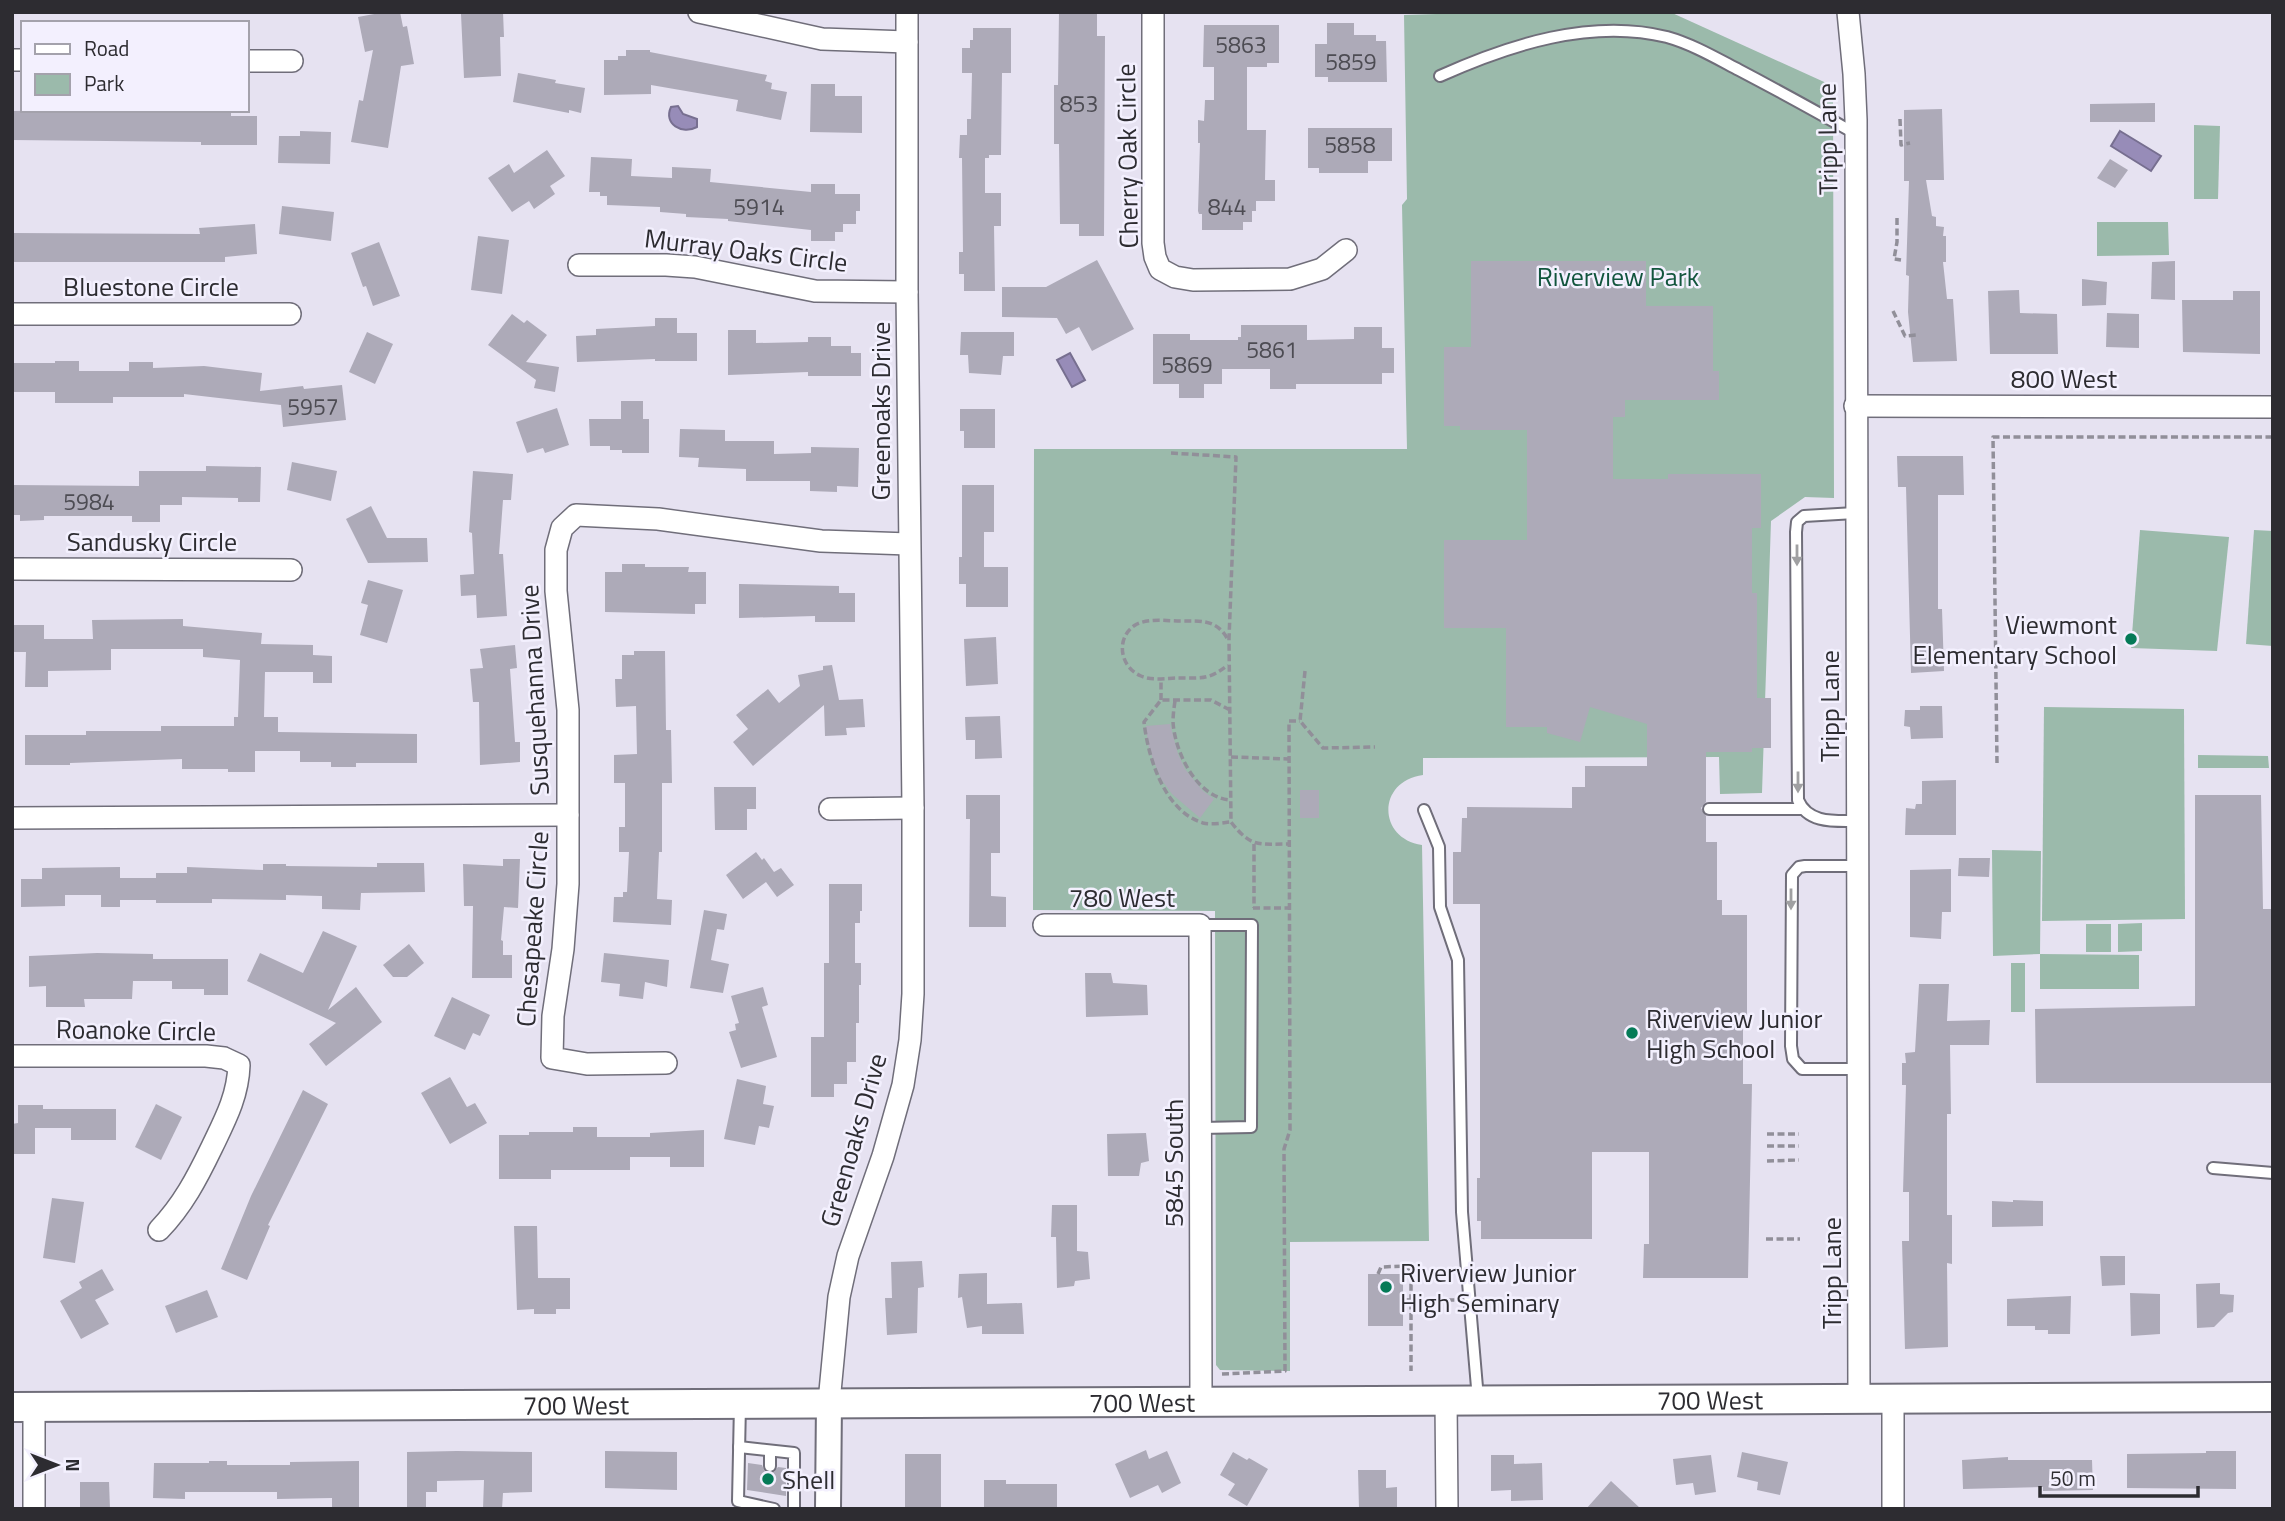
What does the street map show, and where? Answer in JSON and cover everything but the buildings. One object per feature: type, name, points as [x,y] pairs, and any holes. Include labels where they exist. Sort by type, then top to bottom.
[{"type":"main road","name":"700 West","points":[[23,1407],[2273,1397]]},
{"type":"street","points":[[699,12],[822,39],[907,42]]},
{"type":"street","name":"Greenoaks Drive","points":[[829,1402],[839,1297],[848,1255],[883,1156],[903,1086],[913,994],[907,292],[908,12]]},
{"type":"street","name":"Cherry Oak Circle","points":[[1153,12],[1153,243],[1160,269],[1175,277],[1193,280],[1290,279],[1322,269],[1346,250]]},
{"type":"street","name":"Tripp Lane","points":[[1848,12],[1856,134],[1859,1399]]},
{"type":"street","points":[[248,61],[292,61]]},
{"type":"street","name":"Murray Oaks Circle","points":[[579,265],[695,267],[815,291],[907,292]]},
{"type":"street","name":"Bluestone Circle","points":[[12,314],[290,314]]},
{"type":"street","name":"800 West","points":[[1855,406],[2273,407]]},
{"type":"street","name":"Susquehanna Drive","points":[[12,818],[568,815],[568,710],[556,591],[556,550],[562,528],[576,515],[658,519],[821,541],[909,544]]},
{"type":"street","name":"Sandusky Circle","points":[[12,569],[291,570]]},
{"type":"street","points":[[830,809],[913,808]]},
{"type":"street","name":"Chesapeake Circle","points":[[568,815],[564,949],[553,1016],[552,1058],[587,1064],[666,1063]]},
{"type":"street","name":"780 West","points":[[1044,925],[1200,925]]},
{"type":"street","name":"5845 South","points":[[1200,925],[1201,1401]]},
{"type":"street","name":"Roanoke Circle","points":[[12,1056],[206,1056],[224,1058],[239,1065],[234,1101],[189,1194],[159,1230]]},
{"type":"street","points":[[1892,1509],[1893,1398]]},
{"type":"street","points":[[1446,1400],[1447,1509]]},
{"type":"street","points":[[828,1509],[829,1402]]},
{"type":"street","points":[[23,1407],[34,1509]]},
{"type":"lane","points":[[1440,76],[1476,60],[1530,43],[1581,32],[1631,31],[1668,38],[1713,56],[1856,134]]},
{"type":"lane","points":[[1855,513],[1804,516],[1797,522],[1798,800],[1802,809],[1811,817],[1857,821]]},
{"type":"lane","points":[[1709,809],[1802,809]]},
{"type":"lane","points":[[1424,810],[1439,847],[1440,907],[1458,960],[1462,1212],[1478,1400]]},
{"type":"lane","points":[[1857,866],[1805,866],[1799,867],[1792,875],[1791,1046],[1793,1059],[1802,1069],[1858,1069]]},
{"type":"lane","points":[[1200,925],[1252,925],[1251,1127],[1201,1128]]},
{"type":"lane","points":[[2213,1168],[2273,1173]]},
{"type":"lane","points":[[740,1403],[738,1501],[772,1508],[770,1494]]},
{"type":"lane","points":[[739,1447],[794,1453],[794,1509]]},
{"type":"lane","points":[[770,1451],[770,1466]]},
{"type":"path","points":[[1900,120],[1901,145],[1910,143]]},
{"type":"path","points":[[1897,218],[1894,259],[1901,260]]},
{"type":"path","points":[[1893,311],[1905,336],[1916,335]]},
{"type":"path","points":[[1997,763],[1993,437],[2273,437]]},
{"type":"path","points":[[1171,453],[1236,457],[1229,639],[1231,822],[1239,833],[1254,844],[1289,844]]},
{"type":"path","points":[[1229,639],[1219,626],[1204,621],[1150,621],[1139,623],[1131,629],[1123,645],[1124,659],[1129,668],[1140,676],[1209,678],[1229,664]]},
{"type":"path","points":[[1305,671],[1300,721],[1323,748],[1375,747]]},
{"type":"path","points":[[1161,678],[1161,700],[1143,722],[1146,744],[1160,782],[1183,812],[1198,821],[1205,824],[1231,822]]},
{"type":"path","points":[[1161,700],[1211,700],[1230,710]]},
{"type":"path","points":[[1175,701],[1175,736],[1185,762],[1198,781],[1215,796],[1231,800]]},
{"type":"path","points":[[1222,1374],[1285,1371],[1284,1149],[1290,1130],[1288,759],[1289,721],[1300,721]]},
{"type":"path","points":[[1231,757],[1288,759]]},
{"type":"path","points":[[1254,844],[1254,908]]},
{"type":"path","points":[[1767,1134],[1799,1134]]},
{"type":"path","points":[[1767,1146],[1799,1146]]},
{"type":"path","points":[[1767,1161],[1799,1160]]},
{"type":"path","points":[[1766,1239],[1800,1239]]},
{"type":"path","points":[[1378,1274],[1381,1267],[1406,1266],[1411,1271],[1411,1371]]},
{"type":"path","points":[[1403,1300],[1456,1300]]},
{"type":"green space","name":"Riverview Park","points":[[1670,12],[1833,86],[1834,498],[1805,497],[1771,521],[1762,793],[1720,794],[1719,757],[1423,758],[1423,775],[1408,779],[1397,787],[1388,810],[1390,821],[1397,832],[1407,840],[1422,845],[1429,1241],[1290,1242],[1290,1371],[1220,1370],[1216,1365],[1215,911],[1033,910],[1034,449],[1407,449],[1402,205],[1407,199],[1404,15]]},
{"type":"green space","points":[[2194,125],[2220,126],[2218,199],[2194,199]]},
{"type":"green space","points":[[2097,222],[2168,222],[2169,255],[2097,256]]},
{"type":"green space","points":[[2140,530],[2229,537],[2217,651],[2131,648]]},
{"type":"green space","points":[[2254,530],[2273,531],[2273,646],[2246,644]]},
{"type":"green space","points":[[2044,707],[2184,709],[2185,919],[2042,921]]},
{"type":"green space","points":[[2198,755],[2268,756],[2269,768],[2198,768]]},
{"type":"green space","points":[[1992,850],[2041,851],[2040,954],[1993,956]]},
{"type":"green space","points":[[2142,923],[2142,951],[2118,952],[2118,924]]},
{"type":"green space","points":[[2086,924],[2111,924],[2111,952],[2086,952]]},
{"type":"green space","points":[[2040,954],[2139,955],[2139,989],[2040,989]]},
{"type":"green space","points":[[2011,963],[2025,963],[2025,1012],[2011,1012]]},
{"type":"shaded area","points":[[678,106],[683,114],[697,119],[697,127],[685,130],[672,123],[669,113],[671,107]]},
{"type":"shaded area","points":[[2120,131],[2161,156],[2151,171],[2111,146]]},
{"type":"shaded area","points":[[1070,353],[1085,380],[1072,387],[1057,360]]},
{"type":"place","name":"Viewmont Elementary School","points":[[2131,639]]},
{"type":"place","name":"Riverview Junior High School","points":[[1632,1033]]},
{"type":"place","name":"Riverview Junior High Seminary","points":[[1386,1287]]},
{"type":"place","name":"Shell","points":[[768,1479]]}]
